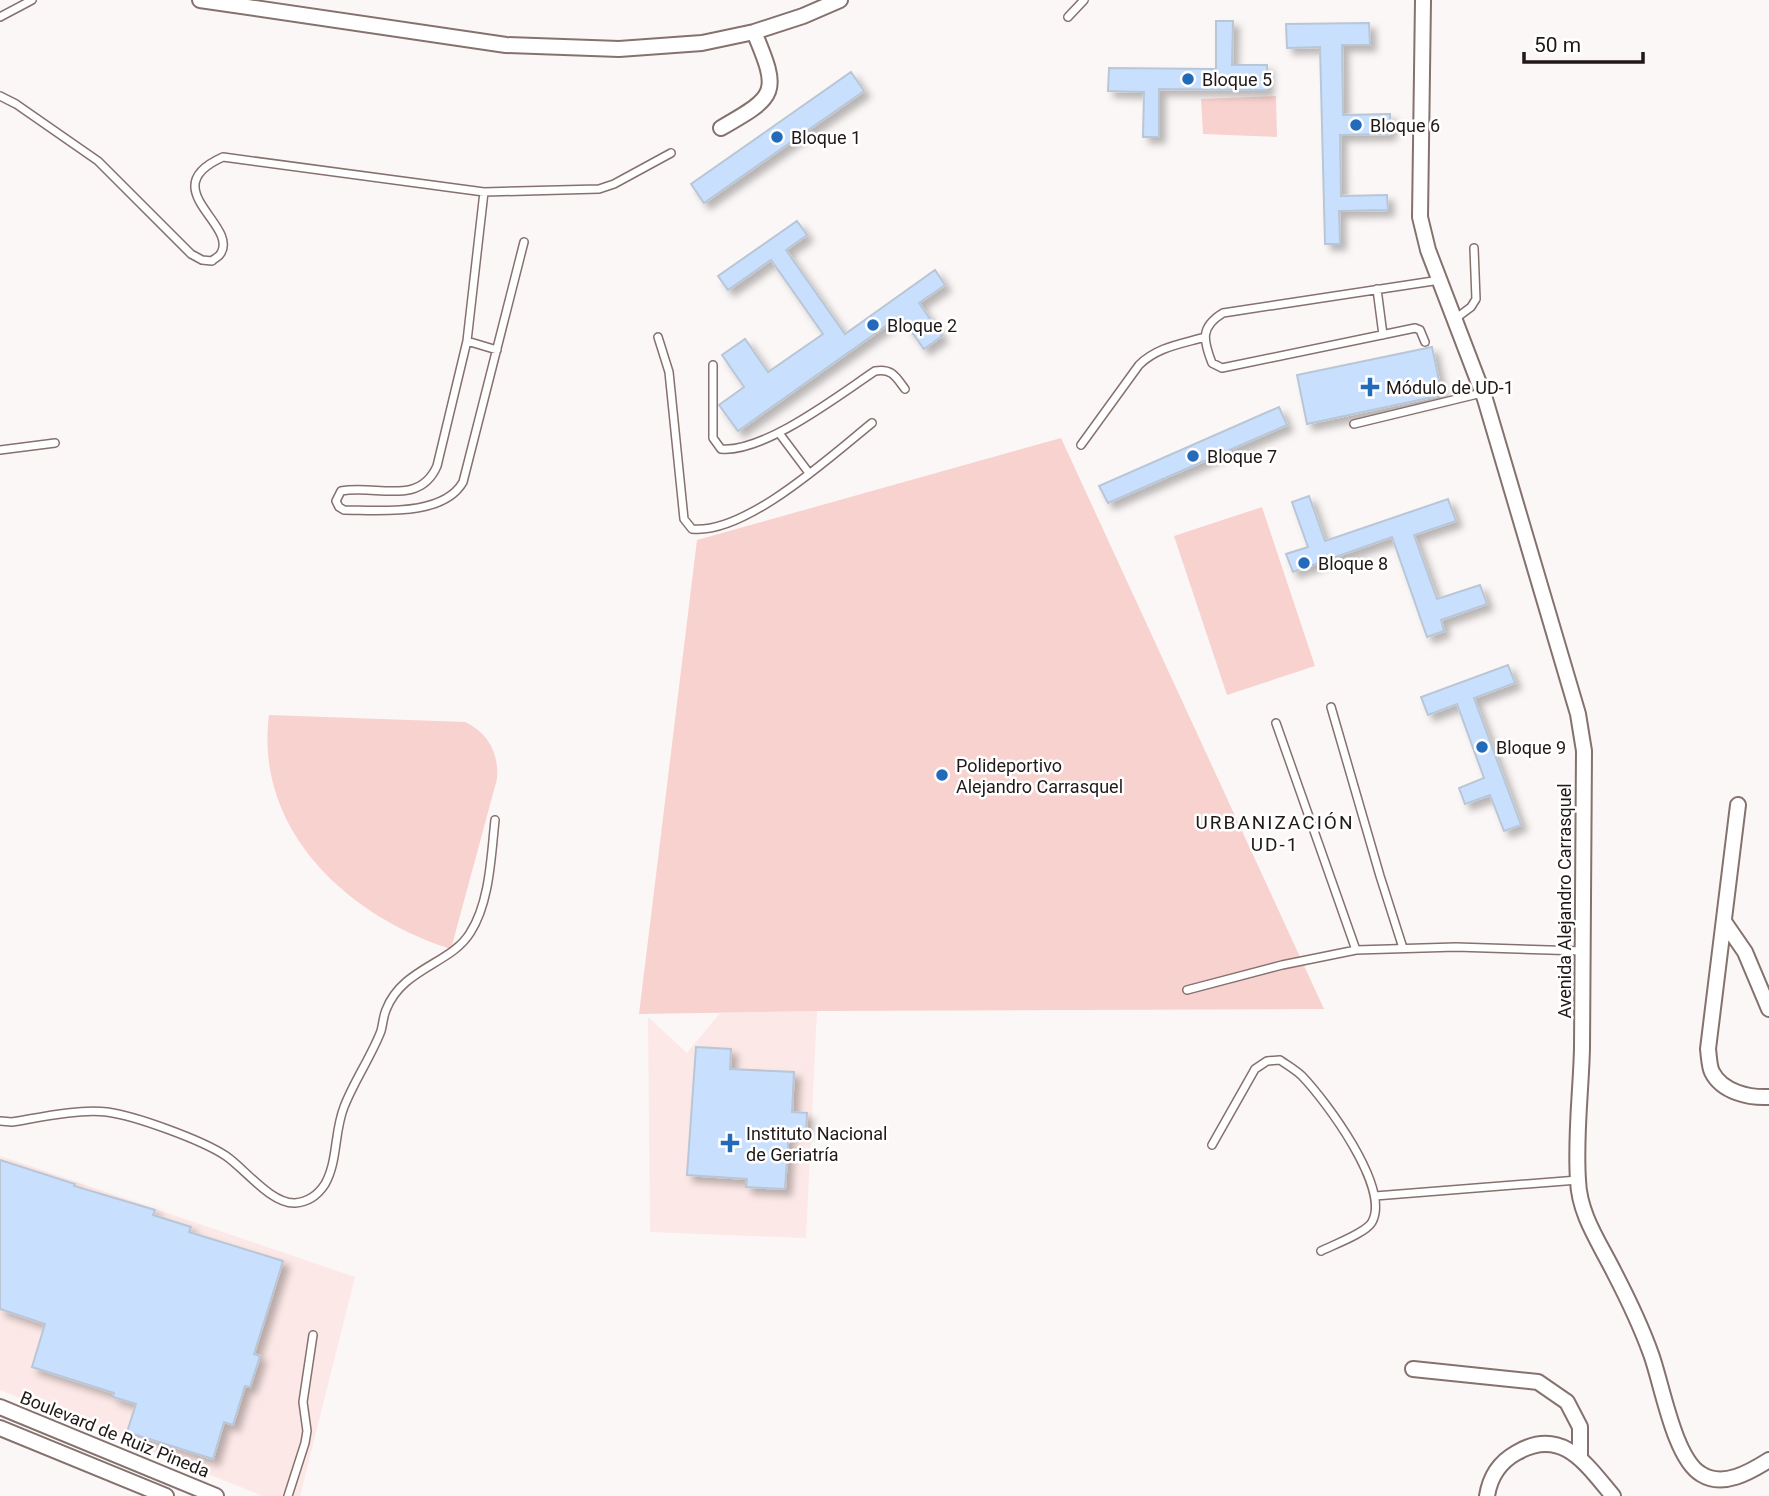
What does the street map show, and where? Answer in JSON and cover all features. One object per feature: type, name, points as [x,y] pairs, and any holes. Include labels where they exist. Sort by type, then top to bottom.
[{"type":"street","points":[[200,0],[506,45],[620,49],[702,43],[754,33],[840,0]]},
{"type":"street","name":"Avenida Alejandro Carrasquel","points":[[1423,0],[1420,217],[1429,250],[1483,393],[1578,715],[1584,751],[1578,1180],[1581,1203],[1590,1228],[1639,1321],[1680,1448],[1689,1463],[1701,1475],[1716,1479],[1734,1479],[1769,1460]]},
{"type":"street","points":[[721,128],[757,107],[766,99],[771,88],[768,64],[754,33]]},
{"type":"street","points":[[1738,805],[1708,1049],[1713,1073],[1729,1090],[1756,1098],[1769,1097]]},
{"type":"street","points":[[1725,923],[1745,952],[1769,1009]]},
{"type":"street","points":[[1413,1369],[1538,1382],[1567,1402],[1580,1427],[1580,1458]]},
{"type":"street","name":"Boulevard de Ruiz Pineda","points":[[0,1407],[216,1496]]},
{"type":"street","points":[[0,1428],[166,1496]]},
{"type":"street","points":[[1488,1496],[1495,1471],[1508,1457],[1525,1447],[1554,1443],[1580,1458],[1613,1496]]},
{"type":"lane","points":[[0,17],[32,0]]},
{"type":"lane","points":[[1068,17],[1084,0]]},
{"type":"lane","points":[[0,96],[16,104],[98,161],[191,254],[202,260],[212,261],[221,253],[223,243],[199,202],[195,189],[198,174],[208,164],[223,158],[484,192],[599,189],[614,184],[671,153]]},
{"type":"lane","points":[[484,192],[467,341],[437,466],[431,480],[419,488],[407,490],[341,491],[336,501],[339,507],[344,510],[411,510],[423,508],[459,489],[524,242]]},
{"type":"lane","points":[[1454,319],[1471,307],[1476,299],[1475,248]]},
{"type":"lane","points":[[1425,342],[1420,330],[1415,328],[1222,368],[1212,363],[1205,337],[1206,327],[1211,320],[1223,313],[1440,279]]},
{"type":"lane","points":[[1377,289],[1383,335]]},
{"type":"lane","points":[[658,337],[669,372],[684,519],[692,529],[701,530],[738,519],[776,499],[872,423]]},
{"type":"lane","points":[[1081,445],[1139,365],[1149,356],[1159,350],[1205,337]]},
{"type":"lane","points":[[467,341],[497,350]]},
{"type":"lane","points":[[713,365],[713,438],[721,449],[732,450],[779,433],[875,371],[885,369],[893,372],[905,389]]},
{"type":"lane","points":[[1354,424],[1483,393]]},
{"type":"lane","points":[[779,433],[810,473]]},
{"type":"lane","points":[[0,450],[55,443]]},
{"type":"lane","points":[[1331,707],[1403,948]]},
{"type":"lane","points":[[1276,723],[1356,950]]},
{"type":"lane","points":[[0,1121],[108,1112],[156,1126],[226,1156],[276,1198],[291,1203],[304,1202],[315,1196],[331,1171],[344,1107],[381,1030],[385,1011],[393,996],[404,982],[459,945],[471,933],[488,888],[495,820]]},
{"type":"lane","points":[[1187,990],[1282,965],[1356,950],[1456,947],[1583,951]]},
{"type":"lane","points":[[1212,1145],[1255,1069],[1267,1061],[1280,1060],[1301,1076],[1327,1108],[1368,1172],[1375,1196],[1373,1220],[1367,1228],[1321,1251]]},
{"type":"lane","points":[[1375,1196],[1578,1180]]},
{"type":"lane","points":[[288,1496],[307,1432],[303,1402],[313,1335]]},
{"type":"lane","points":[[125,1479],[136,1493]]},
{"type":"shaded area","points":[[1276,96],[1277,137],[1203,134],[1201,99]]},
{"type":"shaded area","name":"Polideportivo Alejandro Carrasquel","points":[[1061,438],[1324,1009],[639,1014],[697,540]]},
{"type":"shaded area","points":[[1262,507],[1315,666],[1227,695],[1174,536]]},
{"type":"shaded area","points":[[269,715],[465,722],[486,738],[494,753],[497,779],[451,949],[413,935],[377,915],[345,891],[316,863],[293,832],[277,796],[268,757]]},
{"type":"shaded area","name":"Instituto Nacional de Geriatría","points":[[817,1011],[806,1238],[650,1232],[648,1017],[687,1053],[720,1013]]},
{"type":"shaded area","points":[[0,1156],[355,1277],[300,1496],[263,1496],[0,1390]]},
{"type":"building","name":"Bloque 5","points":[[1216,21],[1233,21],[1232,65],[1267,65],[1267,90],[1159,89],[1159,137],[1143,137],[1144,92],[1108,91],[1109,68],[1216,69]]},
{"type":"building","name":"Bloque 6","points":[[1369,23],[1370,45],[1342,45],[1343,115],[1390,114],[1390,134],[1340,135],[1341,196],[1387,195],[1388,210],[1339,211],[1340,244],[1325,244],[1320,47],[1287,48],[1286,24]]},
{"type":"building","name":"Bloque 1","points":[[851,72],[864,91],[704,203],[691,184]]},
{"type":"building","name":"Bloque 2","points":[[797,221],[807,235],[786,250],[845,334],[935,270],[945,285],[919,303],[942,336],[924,349],[900,316],[738,431],[719,405],[744,387],[722,355],[745,339],[768,372],[823,334],[771,260],[728,290],[718,276]]},
{"type":"building","name":"Módulo de UD-1","points":[[1432,347],[1442,395],[1307,424],[1297,375]]},
{"type":"building","name":"Bloque 7","points":[[1279,407],[1287,425],[1108,503],[1099,486]]},
{"type":"building","name":"Bloque 8","points":[[1309,496],[1325,541],[1448,499],[1456,521],[1414,535],[1437,599],[1480,585],[1487,604],[1441,620],[1444,631],[1427,637],[1392,537],[1293,572],[1286,554],[1308,547],[1292,502]]},
{"type":"building","name":"Bloque 9","points":[[1508,665],[1515,683],[1474,698],[1521,825],[1504,831],[1490,795],[1465,804],[1459,788],[1484,778],[1457,704],[1428,715],[1421,697]]},
{"type":"building","points":[[696,1047],[731,1049],[730,1069],[794,1072],[792,1112],[807,1113],[806,1131],[789,1130],[785,1189],[746,1187],[747,1179],[687,1175]]},
{"type":"building","points":[[0,1160],[155,1210],[153,1215],[191,1227],[189,1232],[283,1261],[254,1354],[260,1356],[250,1387],[245,1386],[233,1425],[224,1422],[213,1459],[127,1432],[136,1404],[113,1397],[114,1393],[32,1367],[45,1324],[0,1309]]},
{"type":"place","name":"Bloque 5","points":[[1188,79]]},
{"type":"place","name":"Bloque 6","points":[[1356,125]]},
{"type":"place","name":"Bloque 1","points":[[777,137]]},
{"type":"place","name":"Bloque 2","points":[[873,325]]},
{"type":"place","name":"Módulo de UD-1","points":[[1370,387]]},
{"type":"place","name":"Bloque 7","points":[[1193,456]]},
{"type":"place","name":"Bloque 8","points":[[1304,563]]},
{"type":"place","name":"Bloque 9","points":[[1482,747]]},
{"type":"place","name":"Polideportivo Alejandro Carrasquel","points":[[942,775]]},
{"type":"place","name":"Instituto Nacional de Geriatría","points":[[730,1143]]},
{"type":"district","name":"URBANIZACIÓN UD-1","points":[[1275,833]]}]
